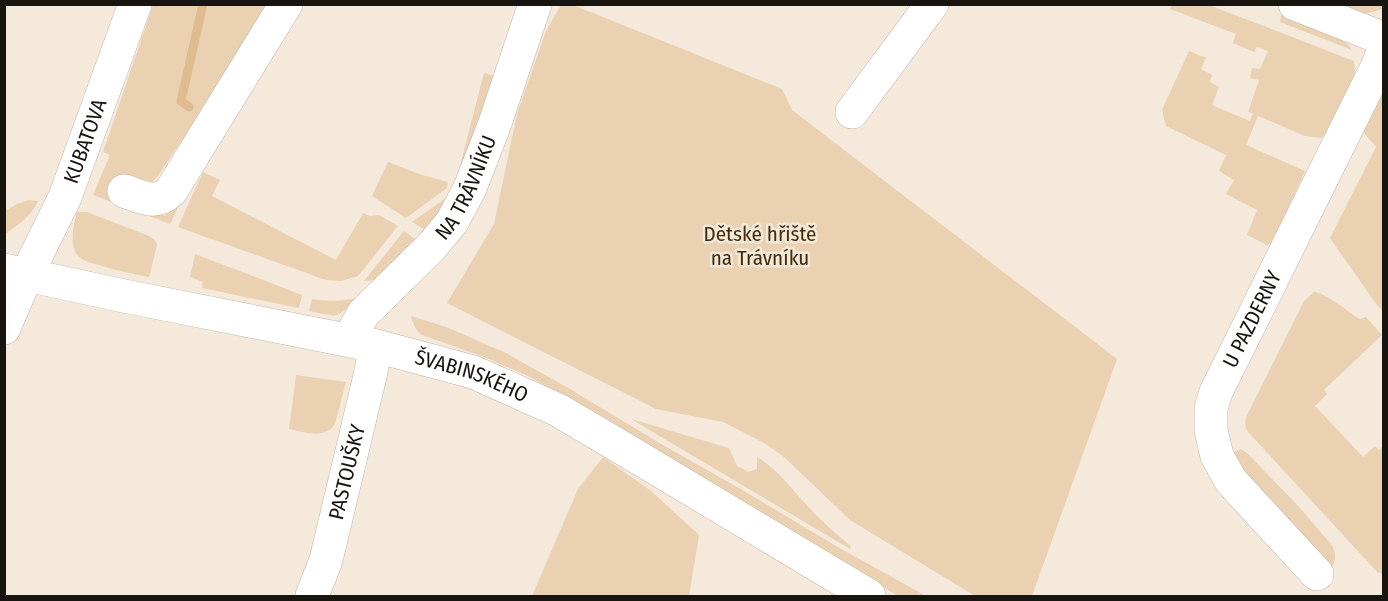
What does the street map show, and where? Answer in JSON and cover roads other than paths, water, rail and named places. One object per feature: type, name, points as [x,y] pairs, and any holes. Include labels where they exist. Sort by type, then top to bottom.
[{"type":"street","name":"KUBATOVA","points":[[4,328],[16,272],[65,197],[135,4]]},
{"type":"street","points":[[124,191],[154,200],[166,196],[171,191],[286,4]]},
{"type":"street","name":"NA TRÁVNÍKU","points":[[362,343],[363,314],[440,237],[452,222],[470,188],[494,126],[535,4]]},
{"type":"street","points":[[852,112],[932,4]]},
{"type":"street","points":[[1295,4],[1383,39]]},
{"type":"street","name":"U PAZDERNY","points":[[1317,574],[1231,481],[1217,456],[1211,430],[1211,408],[1215,392],[1378,65],[1383,49]]},
{"type":"street","name":"ŠVABINSKÉHO","points":[[16,272],[124,296],[362,343],[473,372],[558,410],[869,597]]},
{"type":"street","name":"PASTOUŠKY","points":[[312,597],[326,560],[370,376],[362,343]]},
{"type":"waterway","points":[[189,107],[181,101],[203,4]]},
{"type":"park label","name":"Dětské hřiště na Trávníku","points":[[760,246]]}]
